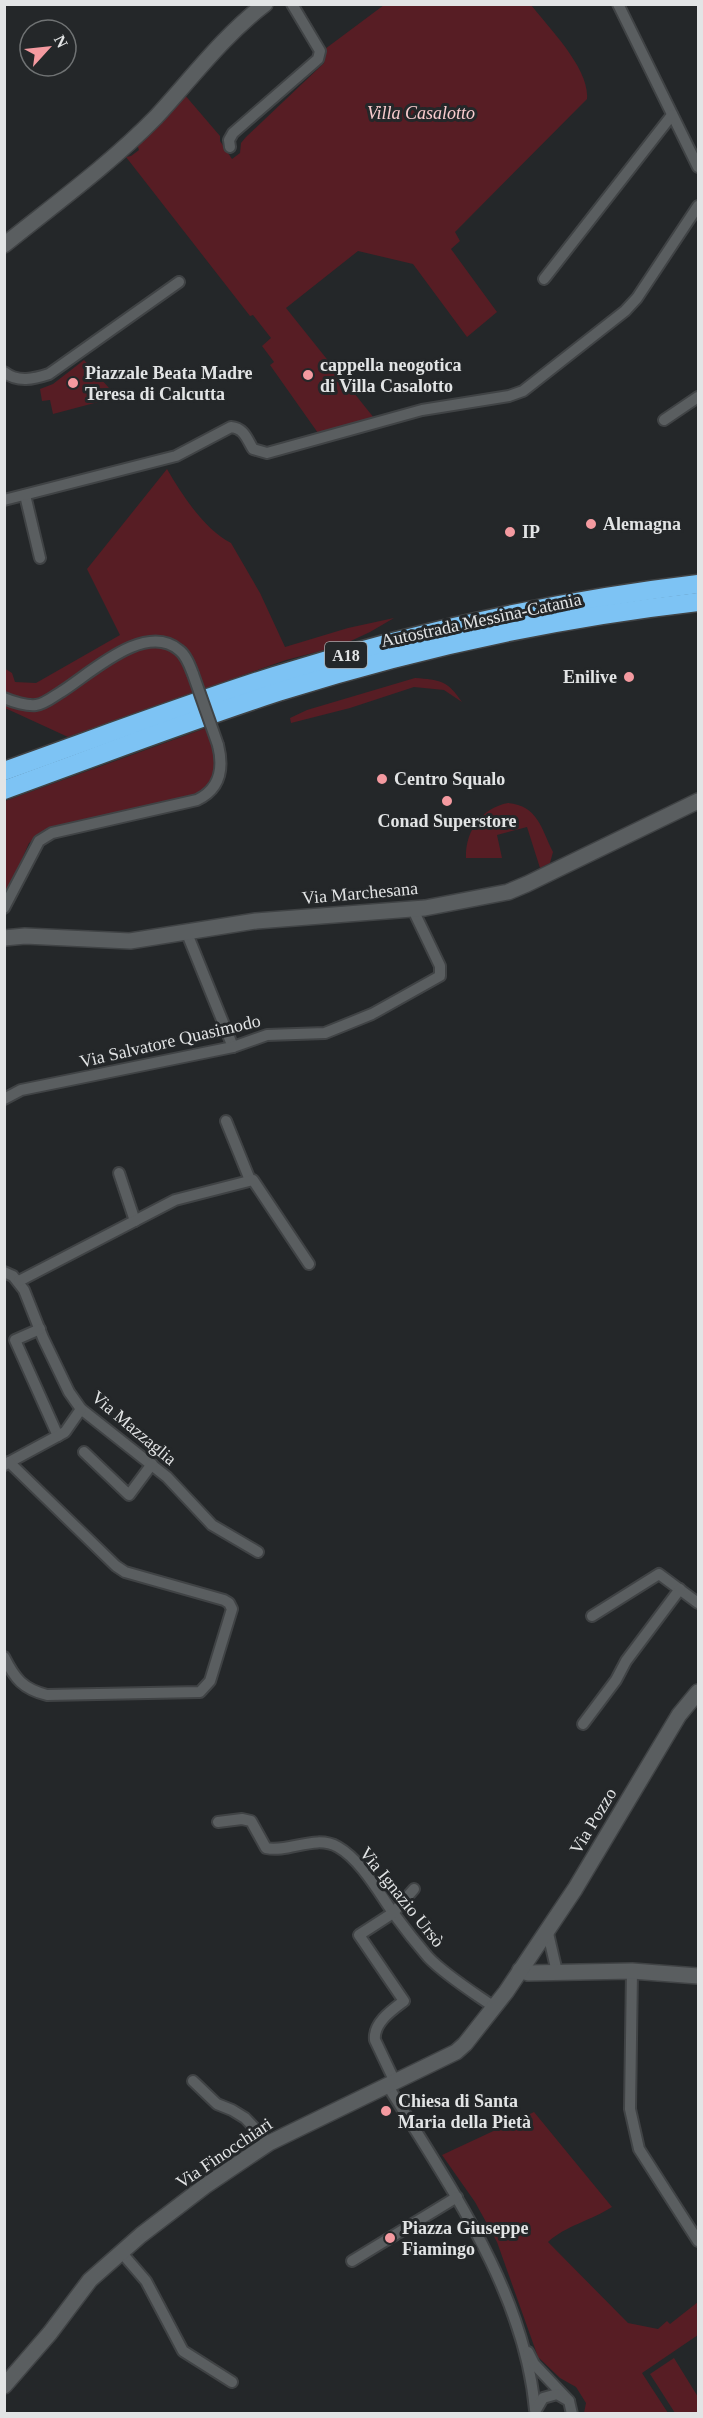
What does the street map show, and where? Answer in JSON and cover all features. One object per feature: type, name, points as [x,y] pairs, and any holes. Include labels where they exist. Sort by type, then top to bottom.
[{"type":"highway","name":"Autostrada Messina-Catania","points":[[4,771],[234,690],[355,653],[455,627],[570,604],[699,584]]},
{"type":"highway","name":"Autostrada Messina-Catania","points":[[4,790],[259,699],[337,676],[468,641],[584,618],[699,602]]},
{"type":"street","points":[[4,245],[155,118],[238,27],[265,4]]},
{"type":"street","points":[[230,147],[229,140],[233,133],[318,59],[320,51],[292,4]]},
{"type":"street","points":[[618,4],[699,167]]},
{"type":"street","points":[[544,279],[672,115]]},
{"type":"street","points":[[4,500],[176,456],[231,427],[238,428],[244,433],[253,449],[267,453],[422,410],[509,396],[523,391],[625,311],[637,298],[699,206]]},
{"type":"street","points":[[4,372],[11,378],[24,380],[49,374],[179,282]]},
{"type":"street","points":[[664,420],[699,397]]},
{"type":"street","points":[[25,495],[40,558]]},
{"type":"street","points":[[4,908],[39,842],[62,830],[197,800],[207,795],[219,778],[221,756],[193,674],[180,650],[171,645],[158,642],[140,643],[128,647],[37,705],[8,700]]},
{"type":"street","name":"Via Marchesana","points":[[4,938],[25,936],[130,941],[256,921],[415,909],[508,892],[699,801]]},
{"type":"street","name":"Via Salvatore Quasimodo","points":[[4,1100],[21,1090],[233,1047],[267,1035],[325,1033],[372,1014],[440,976],[440,966],[416,916],[415,909]]},
{"type":"street","points":[[186,931],[233,1047]]},
{"type":"street","points":[[226,1121],[250,1180]]},
{"type":"street","points":[[118,1173],[135,1221]]},
{"type":"street","points":[[4,1272],[19,1281],[175,1200],[253,1179],[309,1264]]},
{"type":"street","name":"Via Mazzaglia","points":[[19,1281],[69,1392],[81,1409],[152,1464],[212,1525],[258,1552]]},
{"type":"street","points":[[40,1329],[15,1340],[58,1436]]},
{"type":"street","points":[[4,1657],[13,1676],[21,1684],[47,1695],[200,1692],[210,1681],[232,1609],[229,1603],[125,1572],[7,1463],[65,1432],[81,1409]]},
{"type":"street","points":[[84,1452],[129,1495],[152,1464]]},
{"type":"street","points":[[592,1616],[659,1574],[699,1603]]},
{"type":"street","points":[[583,1724],[616,1680],[626,1661],[680,1589]]},
{"type":"street","name":"Via Pozzo","points":[[520,1970],[575,1890],[679,1715],[699,1692]]},
{"type":"street","name":"Via Ignazio Ursò","points":[[218,1822],[242,1819],[251,1821],[266,1848],[274,1850],[315,1843],[338,1847],[370,1878],[393,1913],[430,1959],[494,2007]]},
{"type":"street","points":[[414,1888],[393,1913],[359,1935],[404,2001],[388,2012],[374,2034],[375,2040],[392,2084],[491,2259],[519,2333],[534,2364],[569,2401],[572,2414]]},
{"type":"street","points":[[547,1929],[557,1971]]},
{"type":"street","points":[[520,1970],[528,1973],[632,1971],[699,1976]]},
{"type":"street","name":"Via Finocchiari","points":[[4,2386],[50,2333],[90,2280],[121,2252],[205,2186],[268,2143],[392,2084],[460,2048],[494,2007],[520,1970]]},
{"type":"street","points":[[632,1971],[630,2109],[633,2128],[639,2149],[699,2241]]},
{"type":"street","points":[[193,2081],[217,2104],[245,2118],[268,2143]]},
{"type":"street","points":[[352,2261],[457,2197]]},
{"type":"street","points":[[121,2252],[150,2288],[183,2351],[232,2382]]},
{"type":"street","points":[[519,2333],[531,2381],[535,2412]]},
{"type":"street","points":[[535,2412],[538,2403],[549,2394],[564,2396],[569,2401]]},
{"type":"green space","name":"Villa Casalotto","points":[[384,5],[531,5],[575,62],[586,87],[587,99],[455,232],[460,241],[451,249],[497,312],[467,337],[413,264],[358,251],[286,308],[374,418],[318,433],[270,365],[274,362],[262,346],[271,338],[253,315],[250,316],[126,157],[139,150],[137,144],[184,94],[220,136],[220,141],[232,159],[240,153],[241,143],[246,137],[324,63],[325,49]]},
{"type":"green space","name":"Piazzale Beata Madre Teresa di Calcutta","points":[[84,360],[117,397],[53,414],[50,400],[42,401],[40,389],[53,384]]},
{"type":"green space","points":[[167,469],[203,520],[231,543],[260,593],[285,647],[348,628],[394,618],[340,646],[286,660],[204,689],[189,658],[144,639],[46,696],[26,698],[6,692],[4,668],[12,673],[15,682],[36,683],[120,635],[87,569]]},
{"type":"green space","points":[[159,645],[177,654],[183,662],[194,692],[68,737],[5,708],[4,704],[24,709],[128,651]]},
{"type":"green space","points":[[415,678],[442,682],[452,689],[462,702],[444,690],[414,687],[350,708],[291,723],[290,718],[307,710]]},
{"type":"green space","points":[[206,728],[213,750],[215,769],[209,785],[201,792],[189,798],[55,827],[29,843],[5,898],[5,801]]},
{"type":"green space","points":[[508,803],[526,809],[537,820],[553,852],[550,863],[540,868],[527,827],[497,835],[502,858],[466,858],[468,839],[476,823],[490,810]]},
{"type":"green space","points":[[534,2112],[612,2207],[562,2232],[548,2242],[628,2323],[658,2329],[667,2321],[670,2324],[698,2302],[698,2335],[642,2373],[668,2413],[584,2413],[586,2403],[576,2387],[560,2378],[538,2357],[497,2242],[475,2202],[442,2155]]},
{"type":"green space","points":[[674,2358],[698,2397],[698,2413],[675,2413],[650,2374]]},
{"type":"place","name":"cappella neogotica di Villa Casalotto","points":[[308,375]]},
{"type":"place","name":"Piazzale Beata Madre Teresa di Calcutta","points":[[73,383]]},
{"type":"place","name":"Alemagna","points":[[591,524]]},
{"type":"place","name":"IP","points":[[510,532]]},
{"type":"place","name":"Enilive","points":[[629,677]]},
{"type":"place","name":"Centro Squalo","points":[[382,779]]},
{"type":"place","name":"Conad Superstore","points":[[447,801]]},
{"type":"place","name":"Chiesa di Santa Maria della Pietà","points":[[386,2111]]},
{"type":"place","name":"Piazza Giuseppe Fiamingo","points":[[390,2238]]}]
